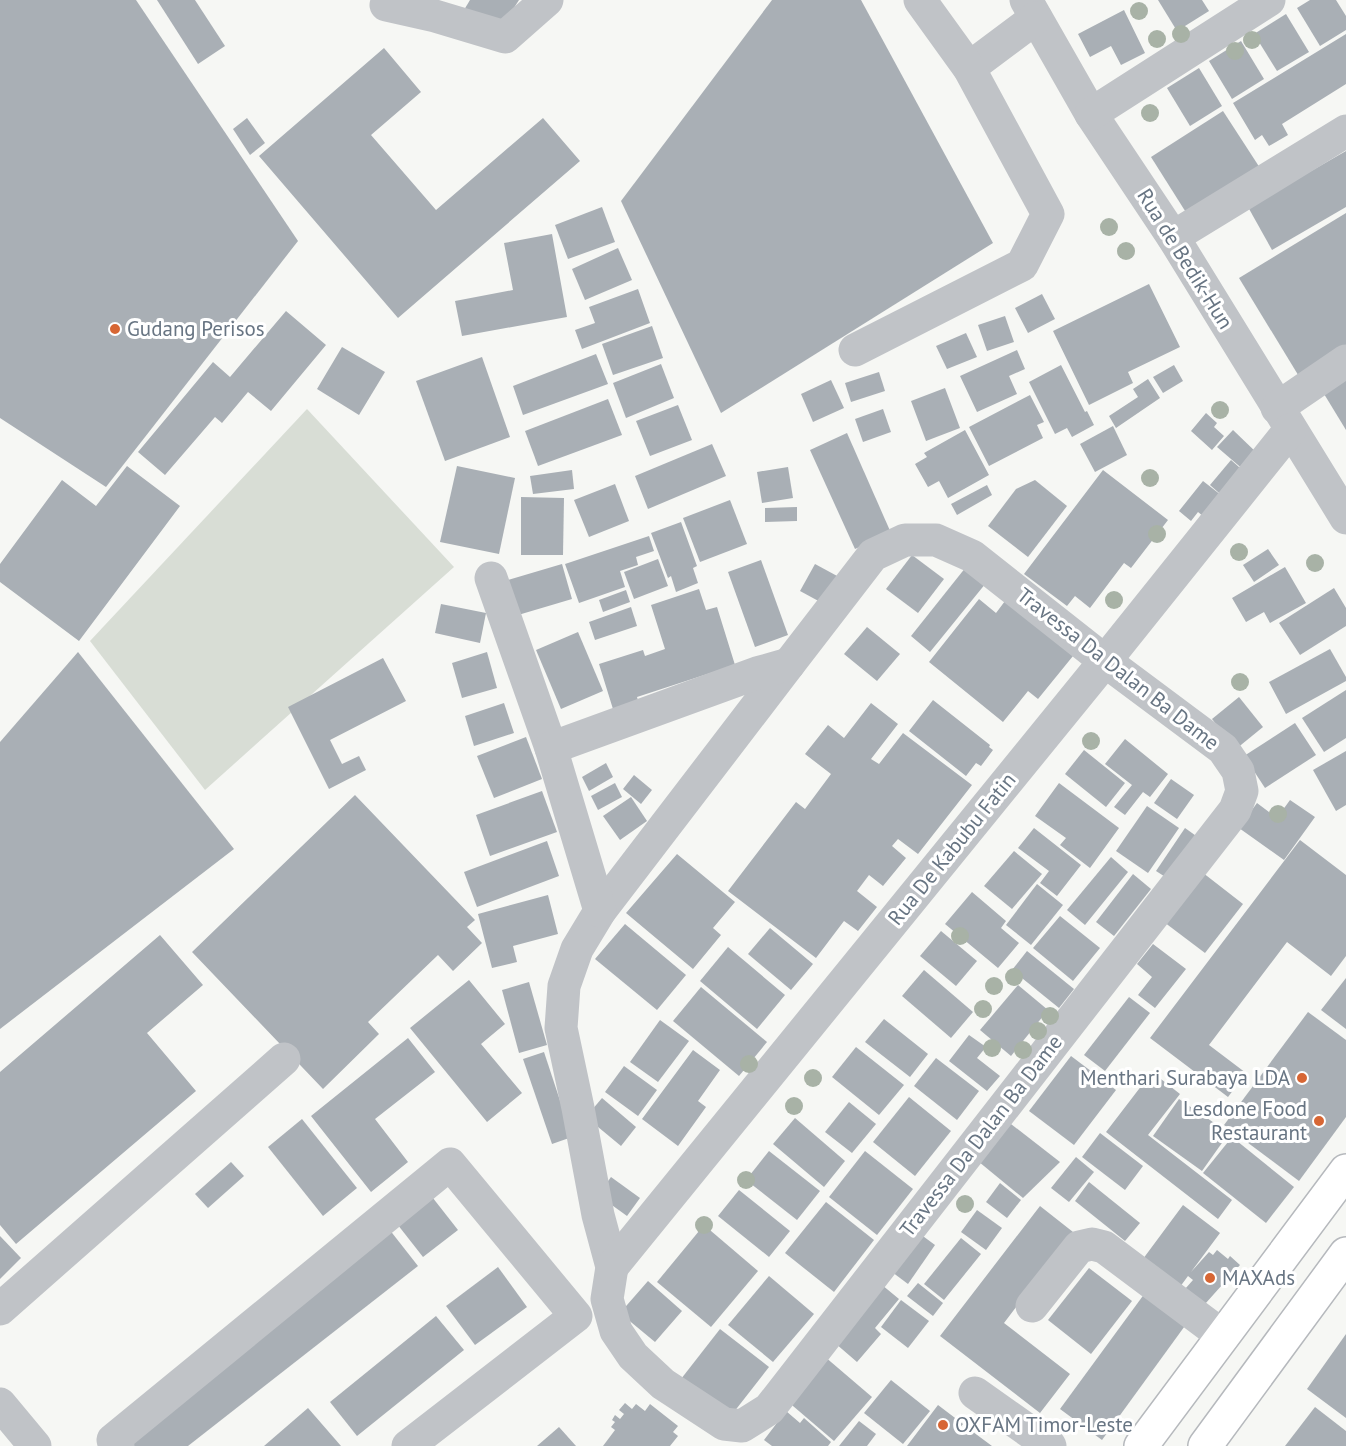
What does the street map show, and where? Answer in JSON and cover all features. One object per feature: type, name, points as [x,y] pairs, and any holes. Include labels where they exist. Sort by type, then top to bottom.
[{"type":"main road","points":[[1141,1446],[1346,1171]]},
{"type":"main road","points":[[1205,1446],[1346,1254]]},
{"type":"street","points":[[386,5],[435,16],[505,37],[547,0]]},
{"type":"street","points":[[855,350],[1023,264],[1048,214],[969,68],[920,0]]},
{"type":"street","points":[[1091,114],[1269,0]]},
{"type":"street","points":[[969,68],[1031,9]]},
{"type":"street","name":"Rua de Bedik-Hun","points":[[1031,9],[1091,114],[1173,237],[1346,518]]},
{"type":"street","points":[[1173,237],[1346,131]]},
{"type":"street","name":"Rua De Kabubu Fatin","points":[[612,1267],[1106,661],[1283,419],[1346,361]]},
{"type":"street","name":"Travessa Da Dalan Ba Dame","points":[[905,540],[936,540],[972,556],[1106,661],[1223,749],[1238,771],[1242,790],[1235,810],[769,1409],[742,1425],[724,1424],[663,1384],[633,1356],[616,1331],[608,1299],[612,1267],[598,1215],[561,1028],[564,986],[577,949],[600,912],[873,555],[905,540]]},
{"type":"street","points":[[492,578],[550,748],[600,912]]},
{"type":"street","points":[[550,748],[757,673],[789,664]]},
{"type":"street","points":[[0,1309],[284,1059]]},
{"type":"street","points":[[118,1446],[113,1440],[450,1164],[576,1316],[408,1446]]},
{"type":"street","points":[[1032,1306],[1079,1247],[1092,1244],[1104,1247],[1222,1336]]},
{"type":"street","points":[[975,1393],[1050,1446]]},
{"type":"street","points":[[0,1404],[35,1446]]},
{"type":"shaded area","points":[[307,409],[454,567],[205,790],[90,641]]},
{"type":"building","name":"Gudang Perisos","points":[[0,0],[136,0],[298,241],[106,487],[0,418]]},
{"type":"building","points":[[157,0],[195,0],[225,46],[198,64]]},
{"type":"building","points":[[470,0],[519,0],[498,33],[464,10]]},
{"type":"building","points":[[772,0],[861,0],[993,243],[721,413],[621,201]]},
{"type":"building","points":[[1158,0],[1202,0],[1209,11],[1177,31]]},
{"type":"building","points":[[1310,0],[1336,0],[1346,16],[1346,30],[1320,46],[1297,8]]},
{"type":"building","points":[[1124,10],[1145,53],[1121,65],[1111,46],[1090,57],[1078,34]]},
{"type":"building","points":[[1286,14],[1309,52],[1277,71],[1254,34]]},
{"type":"building","points":[[1346,34],[1346,84],[1282,124],[1288,135],[1269,146],[1262,135],[1255,140],[1233,103]]},
{"type":"building","points":[[1241,41],[1264,79],[1232,99],[1209,61]]},
{"type":"building","points":[[384,48],[421,92],[371,135],[436,210],[543,118],[580,161],[398,318],[259,156]]},
{"type":"building","points":[[1199,68],[1222,106],[1190,126],[1167,88]]},
{"type":"building","points":[[1223,111],[1260,168],[1187,214],[1151,157]]},
{"type":"building","points":[[247,118],[265,143],[250,155],[233,129]]},
{"type":"building","points":[[1346,151],[1346,207],[1272,250],[1248,207]]},
{"type":"building","points":[[602,207],[615,242],[568,259],[555,225]]},
{"type":"building","points":[[1346,213],[1346,357],[1303,383],[1239,278]]},
{"type":"building","points":[[552,234],[567,317],[462,336],[455,301],[513,290],[504,243]]},
{"type":"building","points":[[618,248],[632,280],[585,300],[572,269]]},
{"type":"building","points":[[1149,284],[1180,347],[1128,372],[1133,383],[1089,405],[1053,331]]},
{"type":"building","points":[[638,289],[650,323],[582,349],[575,330],[595,323],[589,307]]},
{"type":"building","points":[[1042,294],[1055,319],[1028,333],[1015,308]]},
{"type":"building","points":[[286,311],[326,345],[271,411],[248,392],[222,423],[215,417],[165,475],[138,452],[213,362],[230,377]]},
{"type":"building","points":[[1005,316],[1014,342],[987,351],[978,325]]},
{"type":"building","points":[[652,326],[663,358],[613,375],[602,344]]},
{"type":"building","points":[[966,333],[977,357],[947,369],[936,346]]},
{"type":"building","points":[[342,347],[385,372],[359,415],[317,389]]},
{"type":"building","points":[[1017,350],[1025,369],[1009,376],[1017,394],[977,412],[960,376]]},
{"type":"building","points":[[596,354],[608,384],[523,415],[513,386]]},
{"type":"building","points":[[482,357],[510,437],[445,461],[416,381]]},
{"type":"building","points":[[661,364],[674,398],[626,418],[613,383]]},
{"type":"building","points":[[1061,365],[1094,425],[1072,437],[1067,428],[1055,434],[1029,382]]},
{"type":"building","points":[[1174,365],[1183,381],[1163,393],[1153,377]]},
{"type":"building","points":[[879,372],[885,391],[851,402],[845,383]]},
{"type":"building","points":[[1346,374],[1346,430],[1321,389]]},
{"type":"building","points":[[1148,379],[1160,398],[1116,428],[1109,416],[1138,397],[1133,389]]},
{"type":"building","points":[[831,380],[844,408],[813,422],[801,394]]},
{"type":"building","points":[[945,388],[960,428],[926,441],[911,401]]},
{"type":"building","points":[[1030,395],[1044,422],[1037,425],[1043,438],[989,466],[969,427]]},
{"type":"building","points":[[608,399],[622,435],[538,466],[525,431]]},
{"type":"building","points":[[678,405],[692,440],[650,456],[636,421]]},
{"type":"building","points":[[883,409],[891,432],[863,442],[855,419]]},
{"type":"building","points":[[1206,413],[1217,423],[1214,427],[1224,436],[1212,450],[1191,431]]},
{"type":"building","points":[[1113,426],[1127,455],[1095,472],[1080,444]]},
{"type":"building","points":[[965,430],[989,475],[948,498],[939,481],[928,487],[915,464],[927,457],[924,453]]},
{"type":"building","points":[[1233,430],[1259,455],[1245,471],[1217,447]]},
{"type":"building","points":[[847,433],[891,533],[855,549],[810,450]]},
{"type":"building","points":[[712,444],[726,476],[648,509],[635,476]]},
{"type":"building","points":[[1231,460],[1248,475],[1227,500],[1210,485]]},
{"type":"building","points":[[127,466],[180,506],[79,641],[0,582],[0,564],[62,480],[96,506]]},
{"type":"building","points":[[457,466],[515,478],[499,554],[440,542]]},
{"type":"building","points":[[788,467],[793,498],[762,503],[757,472]]},
{"type":"building","points":[[572,470],[574,489],[533,494],[530,476]]},
{"type":"building","points":[[1103,470],[1168,520],[1131,568],[1124,563],[1090,608],[1075,596],[1067,606],[1024,574]]},
{"type":"building","points":[[1035,480],[1067,506],[1028,557],[988,526],[1016,489]]},
{"type":"building","points":[[1203,481],[1226,499],[1209,521],[1198,512],[1191,521],[1179,511]]},
{"type":"building","points":[[615,484],[629,521],[589,537],[574,500]]},
{"type":"building","points":[[987,485],[992,495],[957,515],[951,504]]},
{"type":"building","points":[[521,497],[564,498],[563,555],[521,555]]},
{"type":"building","points":[[730,500],[747,544],[700,562],[683,518]]},
{"type":"building","points":[[797,507],[797,521],[765,522],[765,508]]},
{"type":"building","points":[[681,522],[697,566],[693,568],[698,583],[676,592],[671,576],[668,578],[651,533]]},
{"type":"building","points":[[649,536],[654,551],[636,557],[638,565],[620,571],[625,587],[579,603],[565,564]]},
{"type":"building","points":[[1268,549],[1279,565],[1254,582],[1243,565]]},
{"type":"building","points":[[912,555],[944,579],[918,613],[886,589]]},
{"type":"building","points":[[658,559],[668,586],[634,599],[624,572]]},
{"type":"building","points":[[761,560],[788,635],[755,647],[728,572]]},
{"type":"building","points":[[562,564],[572,599],[508,618],[498,583]]},
{"type":"building","points":[[815,564],[839,577],[824,604],[800,591]]},
{"type":"building","points":[[966,567],[986,583],[930,652],[911,636]]},
{"type":"building","points":[[1285,567],[1306,603],[1270,623],[1264,612],[1246,622],[1232,598]]},
{"type":"building","points":[[1334,588],[1346,608],[1346,626],[1300,655],[1279,623]]},
{"type":"building","points":[[699,589],[706,610],[717,607],[735,665],[637,697],[642,714],[617,722],[599,664],[643,650],[645,656],[665,649],[651,605]]},
{"type":"building","points":[[626,590],[630,602],[603,612],[599,600]]},
{"type":"building","points":[[979,599],[996,613],[1005,601],[1073,656],[1038,699],[1028,691],[1003,722],[929,662]]},
{"type":"building","points":[[441,604],[486,613],[480,643],[435,633]]},
{"type":"building","points":[[631,607],[637,626],[595,640],[589,622]]},
{"type":"building","points":[[867,627],[900,654],[877,681],[844,654]]},
{"type":"building","points":[[578,632],[603,691],[561,709],[536,650]]},
{"type":"building","points":[[1330,649],[1346,681],[1286,714],[1269,682]]},
{"type":"building","points":[[78,652],[234,849],[0,1029],[0,742]]},
{"type":"building","points":[[487,652],[497,688],[462,698],[452,663]]},
{"type":"building","points":[[383,658],[406,701],[330,740],[342,764],[359,756],[366,770],[329,789],[288,707]]},
{"type":"building","points":[[1346,690],[1346,738],[1324,752],[1302,718]]},
{"type":"building","points":[[1239,697],[1263,727],[1236,749],[1212,719]]},
{"type":"building","points":[[933,700],[990,745],[989,747],[993,750],[981,766],[976,763],[966,776],[909,731]]},
{"type":"building","points":[[504,703],[514,733],[474,746],[465,716]]},
{"type":"building","points":[[871,703],[898,724],[871,759],[879,764],[903,733],[972,785],[918,854],[898,839],[892,846],[906,858],[883,886],[869,875],[857,891],[877,907],[858,931],[844,921],[816,958],[728,891],[796,802],[805,809],[831,774],[805,754],[828,725],[844,738]]},
{"type":"building","points":[[1295,723],[1316,755],[1265,788],[1244,756]]},
{"type":"building","points":[[526,737],[542,779],[494,798],[477,756]]},
{"type":"building","points":[[1125,739],[1168,774],[1150,797],[1143,792],[1125,815],[1114,807],[1132,785],[1105,764]]},
{"type":"building","points":[[1084,750],[1125,783],[1106,807],[1065,774]]},
{"type":"building","points":[[1346,751],[1346,805],[1336,811],[1313,770]]},
{"type":"building","points":[[606,763],[613,777],[589,791],[582,777]]},
{"type":"building","points":[[634,775],[652,790],[641,804],[623,789]]},
{"type":"building","points":[[1171,779],[1194,795],[1177,819],[1154,803]]},
{"type":"building","points":[[615,783],[622,797],[598,810],[591,796]]},
{"type":"building","points":[[1059,783],[1119,828],[1090,868],[1060,845],[1066,838],[1035,816]]},
{"type":"building","points":[[542,791],[557,832],[490,856],[476,815]]},
{"type":"building","points":[[355,795],[475,920],[467,927],[482,943],[453,971],[438,955],[368,1022],[379,1034],[323,1089],[192,952]]},
{"type":"building","points":[[631,797],[647,821],[620,840],[603,816]]},
{"type":"building","points":[[1290,800],[1315,817],[1284,860],[1239,828],[1257,803],[1277,818]]},
{"type":"building","points":[[1147,806],[1179,828],[1148,873],[1116,851]]},
{"type":"building","points":[[1034,828],[1081,865],[1057,896],[1040,883],[1049,871],[1018,848]]},
{"type":"building","points":[[1185,828],[1199,838],[1170,880],[1156,871]]},
{"type":"building","points":[[1300,840],[1346,875],[1346,956],[1331,976],[1287,942],[1209,1045],[1246,1073],[1228,1097],[1150,1038]]},
{"type":"building","points":[[547,841],[559,876],[477,907],[464,872]]},
{"type":"building","points":[[1014,851],[1042,874],[1012,909],[984,886]]},
{"type":"building","points":[[677,854],[735,902],[713,928],[721,935],[693,969],[626,913]]},
{"type":"building","points":[[1111,857],[1128,872],[1085,925],[1067,910]]},
{"type":"building","points":[[1198,869],[1243,904],[1205,953],[1160,919]]},
{"type":"building","points":[[1133,874],[1151,889],[1114,936],[1096,922]]},
{"type":"building","points":[[1037,884],[1063,905],[1031,945],[1006,925]]},
{"type":"building","points":[[972,892],[1006,921],[1001,928],[1019,943],[998,968],[945,924]]},
{"type":"building","points":[[548,895],[558,934],[513,946],[517,962],[492,968],[478,914]]},
{"type":"building","points":[[1060,916],[1100,948],[1073,981],[1033,948]]},
{"type":"building","points":[[625,924],[686,975],[657,1010],[595,959]]},
{"type":"building","points":[[770,928],[813,964],[791,990],[748,954]]},
{"type":"building","points":[[941,931],[977,961],[956,986],[920,956]]},
{"type":"building","points":[[160,935],[203,985],[147,1033],[196,1091],[16,1244],[0,1225],[0,1072]]},
{"type":"building","points":[[1153,944],[1186,969],[1155,1008],[1138,995],[1152,977],[1137,964]]},
{"type":"building","points":[[728,947],[785,995],[757,1029],[700,981]]},
{"type":"building","points":[[1027,951],[1074,989],[1059,1008],[1012,970]]},
{"type":"building","points":[[924,970],[973,1012],[951,1038],[902,996]]},
{"type":"building","points":[[1346,978],[1346,1029],[1321,1010]]},
{"type":"building","points":[[469,980],[505,1024],[481,1044],[522,1093],[487,1122],[410,1028]]},
{"type":"building","points":[[529,982],[547,1045],[519,1053],[502,990]]},
{"type":"building","points":[[1018,985],[1048,1010],[1011,1056],[980,1030]]},
{"type":"building","points":[[701,987],[767,1042],[739,1076],[673,1021]]},
{"type":"building","points":[[1129,997],[1150,1013],[1105,1071],[1084,1055]]},
{"type":"building","name":"Menthari Surabaya LDA","points":[[1308,1012],[1346,1040],[1346,1117],[1299,1181],[1224,1125]]},
{"type":"building","points":[[884,1019],[928,1054],[910,1077],[865,1042]]},
{"type":"building","points":[[660,1020],[689,1041],[658,1082],[630,1062]]},
{"type":"building","points":[[969,1035],[986,1047],[977,1058],[1000,1076],[987,1091],[949,1061]]},
{"type":"building","points":[[408,1038],[435,1072],[375,1119],[408,1162],[371,1192],[311,1116]]},
{"type":"building","points":[[856,1047],[904,1085],[879,1115],[832,1077]]},
{"type":"building","points":[[693,1050],[720,1070],[698,1101],[706,1107],[678,1146],[642,1119]]},
{"type":"building","points":[[544,1052],[572,1137],[552,1144],[523,1059]]},
{"type":"building","points":[[1071,1056],[1116,1090],[1074,1145],[1029,1111]]},
{"type":"building","points":[[936,1058],[979,1091],[957,1120],[914,1086]]},
{"type":"building","points":[[624,1066],[657,1090],[638,1116],[605,1092]]},
{"type":"building","points":[[1152,1072],[1180,1094],[1148,1135],[1232,1200],[1218,1219],[1106,1132]]},
{"type":"building","points":[[909,1097],[951,1131],[915,1176],[873,1142]]},
{"type":"building","points":[[602,1098],[636,1127],[621,1146],[586,1117]]},
{"type":"building","points":[[1179,1099],[1229,1133],[1202,1171],[1153,1136]]},
{"type":"building","points":[[849,1102],[876,1124],[852,1153],[825,1132]]},
{"type":"building","points":[[1002,1117],[1060,1162],[1023,1198],[973,1157]]},
{"type":"building","points":[[795,1118],[845,1161],[824,1187],[773,1144]]},
{"type":"building","points":[[302,1119],[357,1188],[323,1216],[268,1147]]},
{"type":"building","points":[[1100,1133],[1143,1166],[1125,1190],[1082,1157]]},
{"type":"building","points":[[1232,1137],[1294,1187],[1266,1223],[1203,1173]]},
{"type":"building","points":[[769,1151],[820,1191],[797,1220],[746,1180]]},
{"type":"building","points":[[865,1151],[913,1189],[877,1235],[829,1197]]},
{"type":"building","points":[[1076,1157],[1094,1172],[1069,1202],[1051,1188]]},
{"type":"building","points":[[231,1162],[244,1176],[208,1208],[195,1194]]},
{"type":"building","points":[[611,1177],[640,1198],[627,1216],[598,1195]]},
{"type":"building","points":[[1089,1182],[1140,1223],[1125,1241],[1075,1201]]},
{"type":"building","points":[[1000,1183],[1021,1200],[1007,1218],[986,1202]]},
{"type":"building","points":[[739,1190],[790,1231],[769,1257],[718,1216]]},
{"type":"building","points":[[429,1193],[458,1230],[423,1257],[394,1220]]},
{"type":"building","points":[[826,1202],[874,1240],[834,1292],[785,1253]]},
{"type":"building","points":[[1183,1205],[1220,1233],[1191,1272],[1209,1252],[1213,1255],[1217,1250],[1228,1259],[1230,1256],[1240,1265],[1205,1304],[1185,1289],[1193,1280],[1188,1276],[1174,1295],[1137,1267]]},
{"type":"building","points":[[1040,1206],[1073,1232],[1004,1323],[1070,1374],[1040,1413],[940,1336]]},
{"type":"building","points":[[977,1210],[1002,1228],[986,1250],[961,1232]]},
{"type":"building","points":[[704,1225],[758,1271],[711,1327],[657,1282]]},
{"type":"building","points":[[912,1228],[935,1245],[908,1284],[884,1266]]},
{"type":"building","points":[[389,1229],[418,1266],[188,1446],[130,1446]]},
{"type":"building","points":[[0,1236],[21,1258],[0,1279]]},
{"type":"building","points":[[961,1238],[981,1254],[944,1300],[924,1284]]},
{"type":"building","points":[[498,1267],[527,1307],[475,1345],[446,1306]]},
{"type":"building","points":[[1089,1268],[1132,1301],[1091,1354],[1048,1320]]},
{"type":"building","points":[[769,1276],[814,1314],[773,1362],[728,1325]]},
{"type":"building","points":[[876,1280],[899,1299],[875,1328],[881,1334],[857,1362],[828,1337]]},
{"type":"building","points":[[648,1281],[682,1311],[655,1342],[620,1313]]},
{"type":"building","points":[[918,1283],[943,1303],[933,1316],[907,1296]]},
{"type":"building","points":[[1145,1293],[1187,1323],[1102,1440],[1060,1409]]},
{"type":"building","points":[[901,1300],[929,1321],[908,1348],[881,1327]]},
{"type":"building","points":[[436,1316],[464,1350],[357,1436],[330,1402]]},
{"type":"building","points":[[720,1329],[769,1367],[730,1417],[681,1379]]},
{"type":"building","points":[[1346,1334],[1346,1418],[1307,1389]]},
{"type":"building","points":[[824,1356],[872,1397],[834,1441],[786,1400]]},
{"type":"building","points":[[891,1380],[930,1411],[903,1444],[864,1413]]},
{"type":"building","points":[[625,1403],[632,1409],[636,1404],[645,1411],[650,1404],[678,1426],[673,1432],[678,1436],[670,1446],[603,1446],[615,1430],[611,1427],[615,1422],[612,1420],[615,1415],[620,1419],[624,1414],[619,1410]]},
{"type":"building","name":"OXFAM Timor-Leste","points":[[938,1405],[963,1424],[958,1430],[961,1431],[965,1426],[992,1446],[907,1446]]},
{"type":"building","points":[[1315,1407],[1346,1431],[1346,1446],[1285,1446]]},
{"type":"building","points":[[308,1408],[341,1446],[264,1446]]},
{"type":"building","points":[[786,1411],[800,1423],[804,1418],[831,1442],[828,1446],[772,1446],[764,1440]]},
{"type":"building","points":[[859,1421],[876,1434],[867,1446],[839,1446]]},
{"type":"building","points":[[559,1427],[576,1446],[537,1446]]},
{"type":"place","name":"Gudang Perisos","points":[[115,329]]},
{"type":"place","name":"Menthari Surabaya LDA","points":[[1302,1078]]},
{"type":"place","name":"Lesdone Food Restaurant","points":[[1319,1121]]},
{"type":"place","name":"MAXAds","points":[[1210,1278]]},
{"type":"place","name":"OXFAM Timor-Leste","points":[[943,1425]]}]
